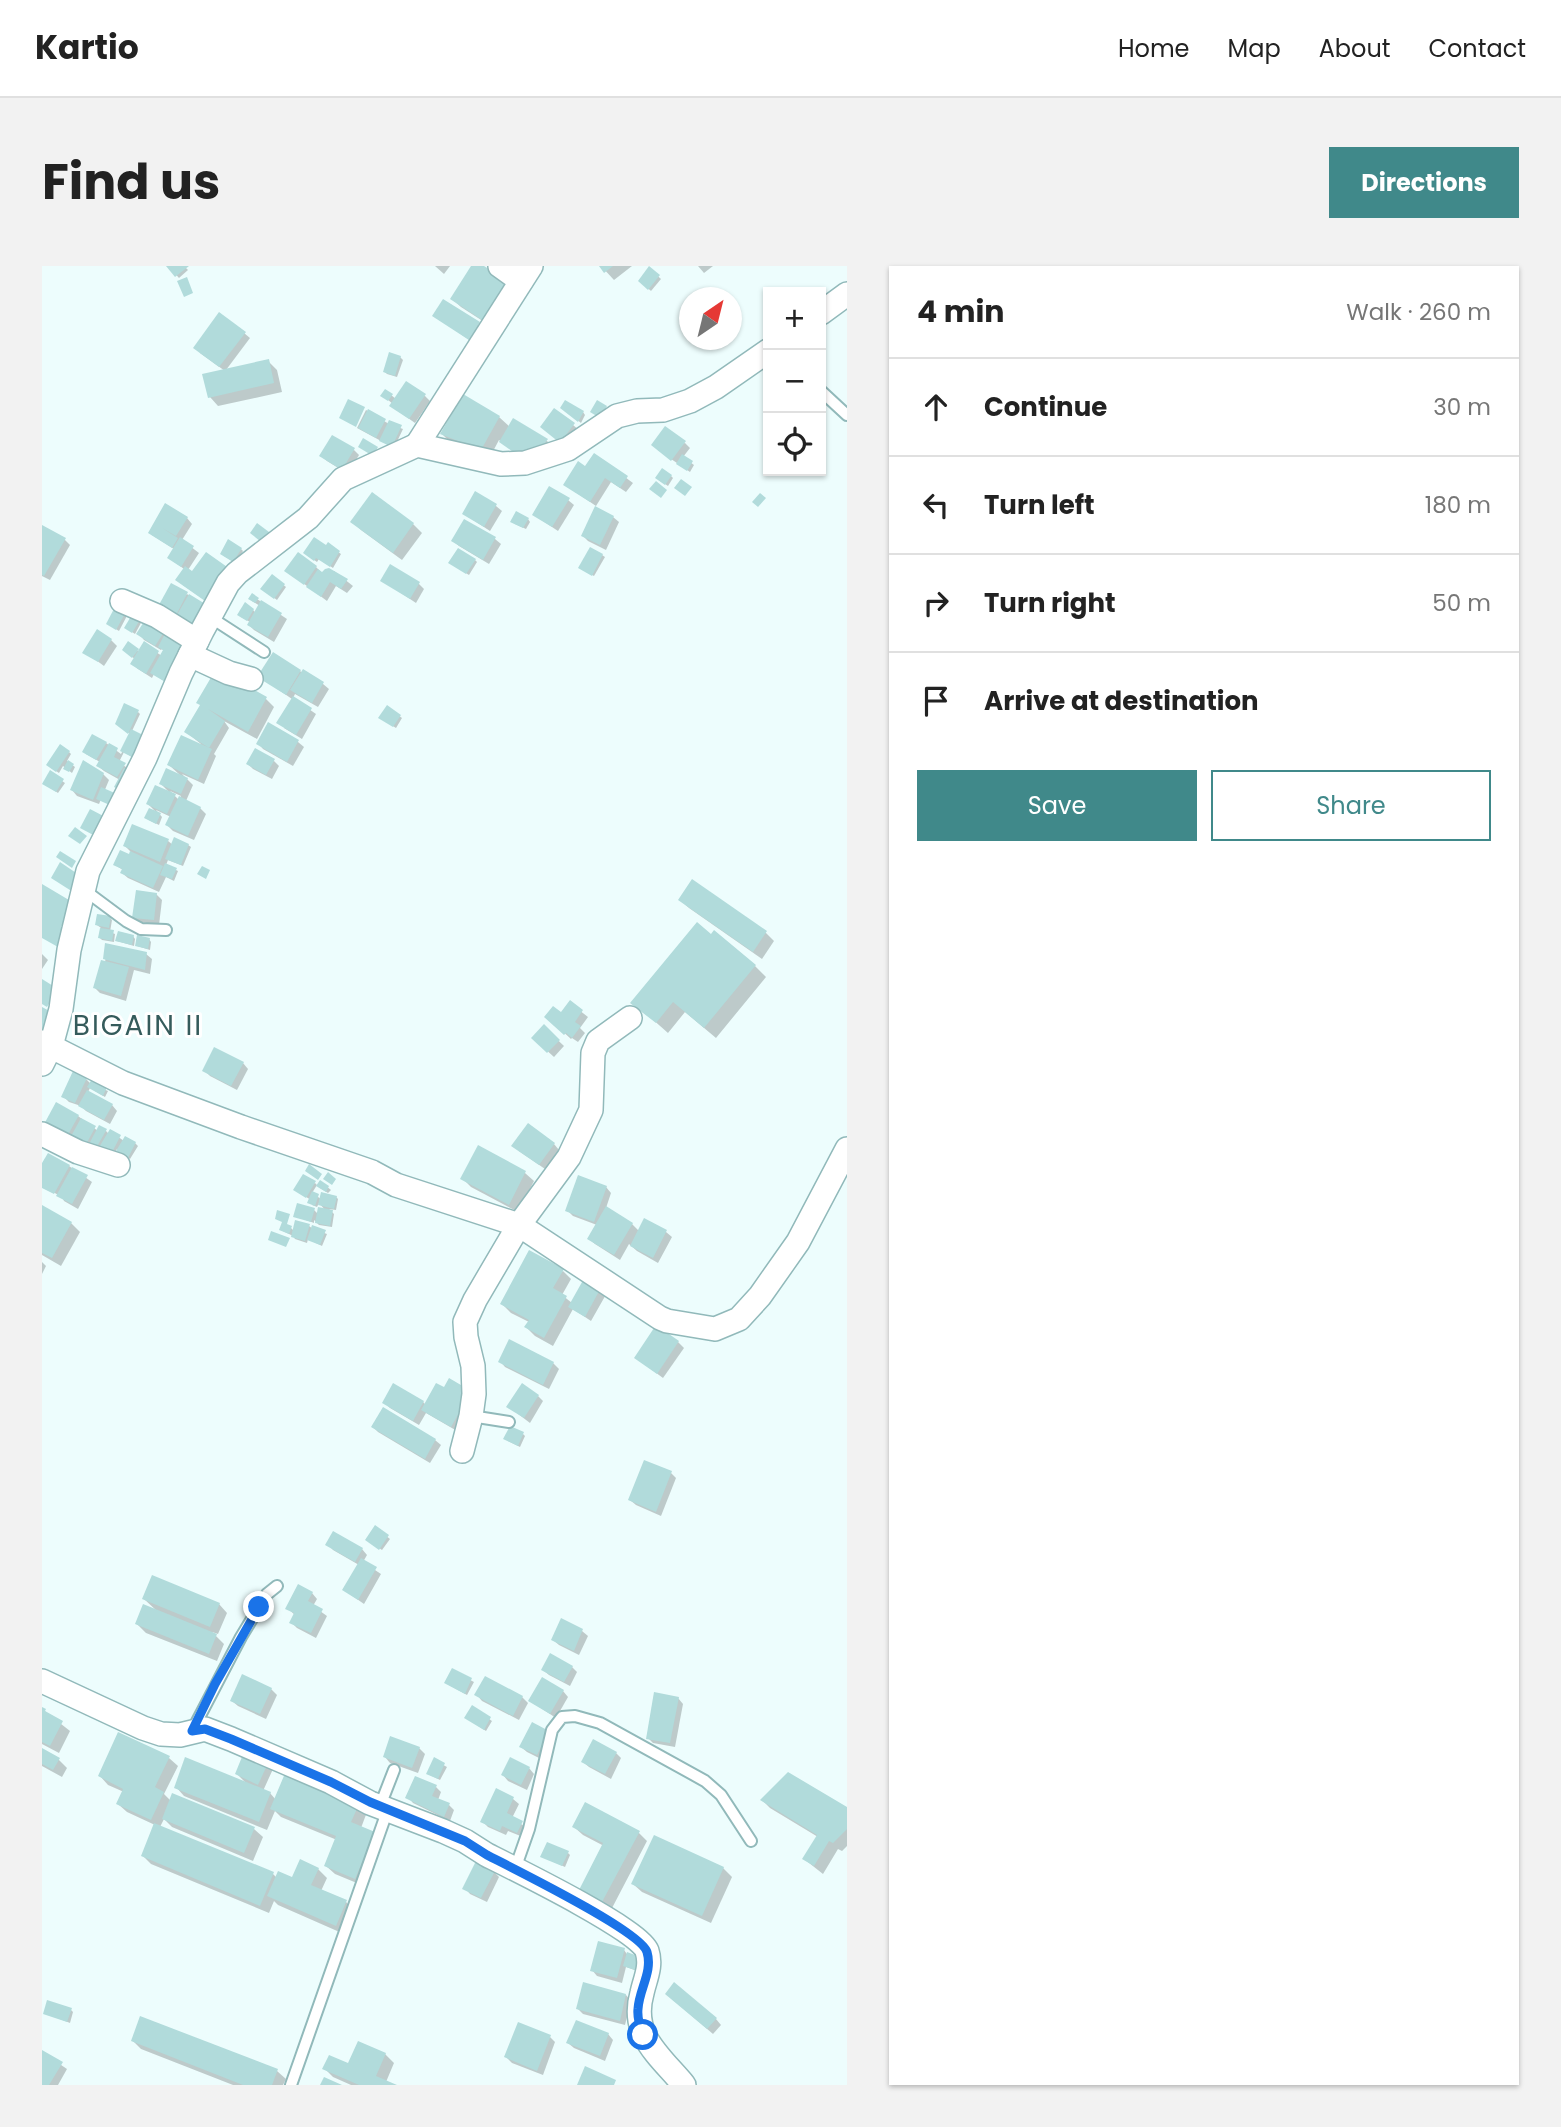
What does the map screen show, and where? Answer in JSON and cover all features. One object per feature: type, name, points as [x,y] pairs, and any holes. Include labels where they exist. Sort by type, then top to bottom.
[{"type":"street","points":[[500,266],[526,274],[417,445],[343,480],[308,518],[228,583],[193,648],[145,758],[88,871],[69,950],[61,1009],[45,1050],[123,1083],[372,1172],[397,1185],[519,1226],[667,1321],[715,1329],[739,1319],[760,1296],[798,1242],[847,1149]]},
{"type":"street","points":[[826,309],[847,294]]},
{"type":"street","points":[[417,445],[501,464],[525,463],[568,449],[617,416],[637,411],[663,410],[690,401],[716,387],[763,354]]},
{"type":"street","points":[[122,601],[157,616],[193,648],[229,673],[251,679]]},
{"type":"street","points":[[461,1451],[474,1394],[465,1322],[519,1226],[569,1157],[592,1110],[593,1053],[598,1041],[631,1018]]},
{"type":"street","points":[[42,1134],[78,1152],[118,1165]]},
{"type":"street","points":[[42,1681],[161,1734],[180,1735],[205,1729],[231,1739],[384,1808],[465,1841],[626,1930],[647,1948],[649,1965],[638,2007],[643,2035],[684,2085]]},
{"type":"lane","points":[[826,396],[847,415]]},
{"type":"lane","points":[[210,617],[264,652]]},
{"type":"lane","points":[[83,889],[141,929],[166,930]]},
{"type":"lane","points":[[471,1416],[509,1422]]},
{"type":"lane","points":[[192,1731],[241,1637],[267,1594],[277,1586]]},
{"type":"lane","points":[[515,1869],[529,1829],[552,1730],[562,1717],[575,1716],[600,1723],[705,1781],[721,1796],[751,1841]]},
{"type":"lane","points":[[291,2085],[384,1808],[394,1770]]},
{"type":"building","points":[[166,266],[189,266],[175,277]]},
{"type":"building","points":[[471,266],[484,266],[508,281],[482,320],[450,299]]},
{"type":"building","points":[[599,266],[613,266],[604,273]]},
{"type":"building","points":[[649,266],[660,275],[648,290],[638,281]]},
{"type":"building","points":[[187,277],[193,293],[184,297],[177,281]]},
{"type":"building","points":[[443,299],[480,322],[469,340],[432,316]]},
{"type":"building","points":[[219,312],[246,332],[219,367],[193,348]]},
{"type":"building","points":[[389,352],[401,356],[395,376],[383,372]]},
{"type":"building","points":[[269,359],[274,383],[208,398],[202,374]]},
{"type":"building","points":[[406,381],[426,394],[409,419],[389,406]]},
{"type":"building","points":[[385,389],[393,394],[388,401],[380,396]]},
{"type":"building","points":[[463,394],[500,416],[481,450],[440,434]]},
{"type":"building","points":[[348,399],[365,407],[356,427],[339,418]]},
{"type":"building","points":[[565,400],[584,411],[578,422],[560,408]]},
{"type":"building","points":[[597,400],[607,406],[600,418],[590,412]]},
{"type":"building","points":[[554,408],[575,423],[560,443],[540,427]]},
{"type":"building","points":[[368,409],[386,419],[376,438],[358,428]]},
{"type":"building","points":[[513,418],[548,439],[540,450],[516,454],[499,442]]},
{"type":"building","points":[[389,420],[402,425],[392,447],[379,441]]},
{"type":"building","points":[[665,426],[686,441],[671,461],[651,445]]},
{"type":"building","points":[[332,435],[355,448],[342,470],[319,456]]},
{"type":"building","points":[[363,438],[378,447],[373,456],[358,447]]},
{"type":"building","points":[[594,453],[628,476],[620,488],[605,478],[590,502],[563,485],[578,461],[585,466]]},
{"type":"building","points":[[682,454],[693,461],[687,471],[676,464]]},
{"type":"building","points":[[662,468],[672,475],[665,485],[655,478]]},
{"type":"building","points":[[681,479],[692,487],[685,496],[674,488]]},
{"type":"building","points":[[656,481],[667,490],[661,498],[649,489]]},
{"type":"building","points":[[549,486],[570,498],[552,527],[532,515]]},
{"type":"building","points":[[475,491],[497,504],[484,527],[462,514]]},
{"type":"building","points":[[372,492],[414,523],[393,553],[350,522]]},
{"type":"building","points":[[760,493],[766,498],[758,507],[752,502]]},
{"type":"building","points":[[165,503],[188,517],[176,536],[162,528],[178,538],[172,548],[148,533]]},
{"type":"building","points":[[595,506],[614,516],[600,545],[581,536]]},
{"type":"building","points":[[516,511],[529,518],[523,528],[510,522]]},
{"type":"building","points":[[464,519],[496,537],[483,560],[451,541]]},
{"type":"building","points":[[257,523],[273,535],[265,545],[250,533]]},
{"type":"building","points":[[42,525],[66,538],[44,576],[42,575]]},
{"type":"building","points":[[180,537],[194,546],[181,567],[167,558]]},
{"type":"building","points":[[314,537],[326,545],[328,542],[340,551],[330,567],[303,553]]},
{"type":"building","points":[[228,539],[242,548],[233,562],[220,554]]},
{"type":"building","points":[[590,547],[603,554],[592,576],[578,568]]},
{"type":"building","points":[[458,548],[476,559],[466,574],[448,563]]},
{"type":"building","points":[[206,552],[230,569],[205,601],[175,580],[185,566],[192,571]]},
{"type":"building","points":[[298,552],[317,566],[304,585],[284,571]]},
{"type":"building","points":[[390,564],[420,582],[410,599],[380,581]]},
{"type":"building","points":[[329,568],[348,579],[341,589],[330,582],[321,597],[306,587],[318,569],[322,572]]},
{"type":"building","points":[[272,574],[285,584],[274,599],[260,589]]},
{"type":"building","points":[[171,583],[188,592],[173,621],[155,612]]},
{"type":"building","points":[[252,593],[259,598],[255,603],[248,599]]},
{"type":"building","points":[[189,594],[207,605],[192,631],[174,620]]},
{"type":"building","points":[[261,600],[282,613],[268,637],[247,625]]},
{"type":"building","points":[[245,602],[254,609],[247,621],[237,615]]},
{"type":"building","points":[[117,603],[128,608],[116,630],[106,624]]},
{"type":"building","points":[[133,613],[141,618],[132,633],[124,628]]},
{"type":"building","points":[[149,614],[168,626],[155,646],[136,634]]},
{"type":"building","points":[[169,626],[190,639],[167,683],[150,673],[163,650],[158,647]]},
{"type":"building","points":[[97,629],[112,639],[98,662],[82,653]]},
{"type":"building","points":[[128,641],[139,649],[132,658],[122,650]]},
{"type":"building","points":[[144,641],[159,651],[146,674],[130,664]]},
{"type":"building","points":[[273,652],[301,670],[286,695],[257,677]]},
{"type":"building","points":[[216,669],[267,697],[248,732],[208,709],[225,721],[209,748],[184,732],[200,705],[196,703]]},
{"type":"building","points":[[303,669],[324,682],[312,703],[290,690]]},
{"type":"building","points":[[293,696],[312,708],[296,735],[276,723]]},
{"type":"building","points":[[124,703],[139,710],[128,734],[115,724]]},
{"type":"building","points":[[387,705],[401,715],[393,727],[378,718]]},
{"type":"building","points":[[268,722],[299,740],[287,762],[256,744]]},
{"type":"building","points":[[131,729],[149,738],[138,760],[120,751]]},
{"type":"building","points":[[92,734],[107,742],[96,760],[82,752]]},
{"type":"building","points":[[181,735],[212,749],[198,780],[167,765]]},
{"type":"building","points":[[109,743],[118,748],[114,757],[126,763],[117,777],[96,766]]},
{"type":"building","points":[[60,744],[70,751],[56,772],[46,765]]},
{"type":"building","points":[[255,748],[275,759],[266,775],[246,764]]},
{"type":"building","points":[[68,760],[74,764],[69,772],[63,769]]},
{"type":"building","points":[[83,760],[104,773],[93,800],[70,790]]},
{"type":"building","points":[[124,768],[134,773],[124,792],[114,787]]},
{"type":"building","points":[[166,768],[188,778],[181,794],[159,784]]},
{"type":"building","points":[[50,770],[64,779],[56,792],[42,784]]},
{"type":"building","points":[[155,785],[176,794],[167,814],[146,804]]},
{"type":"building","points":[[101,787],[117,794],[112,806],[96,799]]},
{"type":"building","points":[[179,796],[201,807],[188,836],[165,825]]},
{"type":"building","points":[[149,808],[161,813],[156,824],[144,818]]},
{"type":"building","points":[[90,809],[109,819],[99,838],[80,828]]},
{"type":"building","points":[[132,824],[169,839],[160,862],[123,846]]},
{"type":"building","points":[[75,827],[87,836],[80,844],[68,836]]},
{"type":"building","points":[[174,837],[189,844],[181,865],[165,859]]},
{"type":"building","points":[[120,850],[129,854],[130,851],[163,866],[153,888],[120,873],[122,869],[113,865]]},
{"type":"building","points":[[60,851],[76,861],[72,868],[56,857]]},
{"type":"building","points":[[60,862],[82,877],[73,892],[51,878]]},
{"type":"building","points":[[165,863],[177,868],[172,879],[160,875]]},
{"type":"building","points":[[202,866],[210,870],[206,879],[197,874]]},
{"type":"building","points":[[692,879],[767,931],[753,952],[678,900]]},
{"type":"building","points":[[42,884],[74,903],[61,927],[68,931],[58,947],[42,938]]},
{"type":"building","points":[[136,890],[157,893],[154,920],[132,918]]},
{"type":"building","points":[[97,914],[111,916],[109,928],[95,925]]},
{"type":"building","points":[[697,922],[711,934],[714,930],[756,965],[704,1028],[673,1002],[656,1023],[630,1003]]},
{"type":"building","points":[[100,928],[114,930],[112,941],[98,938]]},
{"type":"building","points":[[118,931],[134,935],[132,945],[115,941]]},
{"type":"building","points":[[137,935],[150,938],[148,949],[135,946]]},
{"type":"building","points":[[105,943],[147,952],[145,970],[103,959]]},
{"type":"building","points":[[101,960],[129,967],[121,996],[93,988]]},
{"type":"building","points":[[42,979],[58,989],[47,1007],[42,1004]]},
{"type":"building","points":[[570,1000],[583,1010],[575,1022],[581,1026],[572,1038],[566,1033],[564,1035],[544,1017],[553,1006],[561,1012]]},
{"type":"building","points":[[42,1007],[55,1014],[42,1037]]},
{"type":"building","points":[[544,1024],[560,1040],[547,1053],[531,1038]]},
{"type":"building","points":[[214,1047],[244,1062],[231,1086],[202,1071]]},
{"type":"building","points":[[73,1071],[87,1078],[75,1103],[61,1097]]},
{"type":"building","points":[[92,1079],[107,1087],[103,1096],[87,1087]]},
{"type":"building","points":[[87,1090],[113,1104],[104,1120],[78,1106]]},
{"type":"building","points":[[56,1102],[79,1115],[65,1140],[42,1128]]},
{"type":"building","points":[[81,1118],[96,1126],[84,1148],[69,1140]]},
{"type":"building","points":[[528,1123],[555,1143],[539,1165],[511,1146]]},
{"type":"building","points":[[99,1125],[107,1129],[95,1150],[88,1146]]},
{"type":"building","points":[[110,1129],[121,1135],[110,1156],[98,1149]]},
{"type":"building","points":[[125,1136],[136,1142],[128,1158],[116,1151]]},
{"type":"building","points":[[478,1145],[526,1171],[509,1205],[460,1179]]},
{"type":"building","points":[[48,1153],[70,1165],[54,1194],[42,1188],[42,1163]]},
{"type":"building","points":[[309,1164],[322,1174],[318,1180],[305,1171]]},
{"type":"building","points":[[72,1167],[88,1175],[72,1204],[56,1196]]},
{"type":"building","points":[[328,1172],[336,1179],[332,1185],[323,1179]]},
{"type":"building","points":[[303,1174],[316,1181],[306,1198],[293,1190]]},
{"type":"building","points":[[578,1175],[607,1186],[594,1222],[565,1211]]},
{"type":"building","points":[[320,1180],[329,1186],[326,1192],[316,1186]]},
{"type":"building","points":[[312,1191],[319,1194],[315,1206],[307,1203]]},
{"type":"building","points":[[321,1192],[337,1196],[334,1209],[318,1205]]},
{"type":"building","points":[[297,1203],[315,1208],[311,1222],[293,1217]]},
{"type":"building","points":[[42,1205],[72,1222],[52,1258],[42,1253]]},
{"type":"building","points":[[606,1206],[633,1223],[614,1255],[587,1239]]},
{"type":"building","points":[[318,1207],[333,1210],[330,1226],[315,1223]]},
{"type":"building","points":[[277,1210],[290,1214],[287,1224],[292,1226],[289,1234],[279,1230],[282,1222],[275,1219]]},
{"type":"building","points":[[644,1218],[667,1230],[653,1258],[630,1246]]},
{"type":"building","points":[[295,1220],[310,1224],[305,1241],[291,1237]]},
{"type":"building","points":[[312,1225],[326,1230],[320,1245],[307,1240]]},
{"type":"building","points":[[271,1231],[290,1238],[286,1247],[268,1240]]},
{"type":"building","points":[[529,1250],[564,1269],[553,1288],[567,1296],[544,1338],[524,1327],[529,1320],[500,1304]]},
{"type":"building","points":[[586,1275],[603,1284],[585,1317],[568,1307]]},
{"type":"building","points":[[656,1325],[679,1341],[657,1374],[634,1358]]},
{"type":"building","points":[[509,1339],[554,1362],[543,1385],[498,1362]]},
{"type":"building","points":[[449,1378],[466,1388],[461,1396],[467,1399],[451,1427],[421,1410],[436,1383],[444,1387]]},
{"type":"building","points":[[393,1383],[424,1401],[413,1421],[382,1403]]},
{"type":"building","points":[[522,1383],[539,1395],[524,1418],[506,1407]]},
{"type":"building","points":[[383,1407],[436,1439],[425,1459],[371,1427]]},
{"type":"building","points":[[510,1426],[524,1432],[518,1446],[503,1439]]},
{"type":"building","points":[[644,1460],[672,1471],[656,1512],[628,1500]]},
{"type":"building","points":[[375,1525],[389,1535],[379,1550],[365,1540]]},
{"type":"building","points":[[333,1531],[363,1548],[355,1562],[325,1545]]},
{"type":"building","points":[[361,1558],[377,1567],[358,1600],[342,1590]]},
{"type":"building","points":[[152,1575],[220,1603],[210,1627],[142,1599]]},
{"type":"building","points":[[298,1584],[313,1592],[308,1601],[323,1609],[311,1633],[289,1623],[294,1613],[285,1609]]},
{"type":"building","points":[[143,1604],[217,1634],[209,1654],[135,1624]]},
{"type":"building","points":[[561,1618],[583,1629],[574,1651],[551,1640]]},
{"type":"building","points":[[550,1653],[573,1666],[564,1682],[541,1670]]},
{"type":"building","points":[[452,1668],[472,1678],[465,1694],[444,1683]]},
{"type":"building","points":[[242,1674],[272,1688],[260,1714],[230,1701]]},
{"type":"building","points":[[485,1676],[523,1696],[513,1716],[474,1695]]},
{"type":"building","points":[[542,1677],[564,1690],[550,1714],[528,1701]]},
{"type":"building","points":[[654,1692],[679,1697],[670,1743],[646,1739]]},
{"type":"building","points":[[472,1705],[491,1717],[484,1730],[464,1718]]},
{"type":"building","points":[[42,1707],[63,1721],[50,1746],[42,1742]]},
{"type":"building","points":[[532,1722],[549,1731],[537,1755],[519,1747]]},
{"type":"building","points":[[118,1732],[170,1756],[155,1787],[164,1792],[151,1820],[116,1804],[123,1789],[98,1776]]},
{"type":"building","points":[[390,1736],[420,1747],[412,1768],[383,1757]]},
{"type":"building","points":[[593,1739],[617,1752],[605,1774],[581,1762]]},
{"type":"building","points":[[42,1748],[60,1758],[53,1770],[42,1764]]},
{"type":"building","points":[[244,1752],[268,1763],[258,1785],[235,1774]]},
{"type":"building","points":[[185,1757],[271,1792],[259,1822],[174,1788]]},
{"type":"building","points":[[434,1757],[445,1763],[438,1779],[426,1774]]},
{"type":"building","points":[[510,1757],[530,1767],[521,1785],[501,1775]]},
{"type":"building","points":[[286,1771],[360,1802],[351,1822],[375,1832],[355,1879],[324,1866],[336,1836],[270,1809]]},
{"type":"building","points":[[788,1772],[847,1807],[847,1829],[833,1843],[829,1841],[814,1866],[802,1859],[817,1835],[760,1800]]},
{"type":"building","points":[[415,1776],[437,1785],[432,1796],[450,1803],[444,1817],[405,1798]]},
{"type":"building","points":[[496,1788],[514,1797],[507,1813],[523,1821],[517,1833],[502,1826],[500,1831],[480,1822]]},
{"type":"building","points":[[172,1793],[255,1827],[244,1853],[162,1819]]},
{"type":"building","points":[[585,1802],[640,1831],[602,1902],[579,1890],[603,1843],[572,1827]]},
{"type":"building","points":[[154,1823],[274,1872],[260,1906],[141,1856]]},
{"type":"building","points":[[654,1835],[724,1867],[702,1916],[631,1884]]},
{"type":"building","points":[[547,1842],[569,1851],[562,1866],[540,1857]]},
{"type":"building","points":[[300,1859],[319,1868],[311,1885],[347,1900],[336,1926],[267,1896],[278,1871],[292,1877]]},
{"type":"building","points":[[476,1861],[495,1871],[481,1898],[462,1889]]},
{"type":"building","points":[[598,1941],[625,1948],[617,1978],[590,1971]]},
{"type":"building","points":[[627,1952],[643,1958],[638,1971],[623,1966]]},
{"type":"building","points":[[583,1982],[626,1994],[620,2021],[576,2009]]},
{"type":"building","points":[[674,1982],[717,2018],[707,2029],[665,1994]]},
{"type":"building","points":[[47,2000],[72,2008],[67,2022],[43,2014]]},
{"type":"building","points":[[140,2016],[278,2069],[272,2085],[243,2085],[131,2041]]},
{"type":"building","points":[[576,2020],[609,2033],[600,2056],[566,2043]]},
{"type":"building","points":[[518,2022],[551,2035],[537,2071],[504,2057]]},
{"type":"building","points":[[358,2041],[386,2053],[376,2076],[397,2085],[359,2085],[322,2069],[329,2055],[348,2063]]},
{"type":"building","points":[[42,2050],[63,2062],[49,2085],[42,2085]]},
{"type":"building","points":[[585,2066],[616,2080],[614,2085],[577,2085]]},
{"type":"building","points":[[324,2077],[342,2085],[320,2085]]},
{"type":"district","name":"BIGAIN II","points":[[138,1025]]},
{"type":"route","points":[[259,1607],[215,1684],[192,1731],[205,1729],[231,1739],[331,1782],[370,1802],[465,1841],[626,1930],[647,1948],[649,1965],[638,2007],[643,2035]]}]
